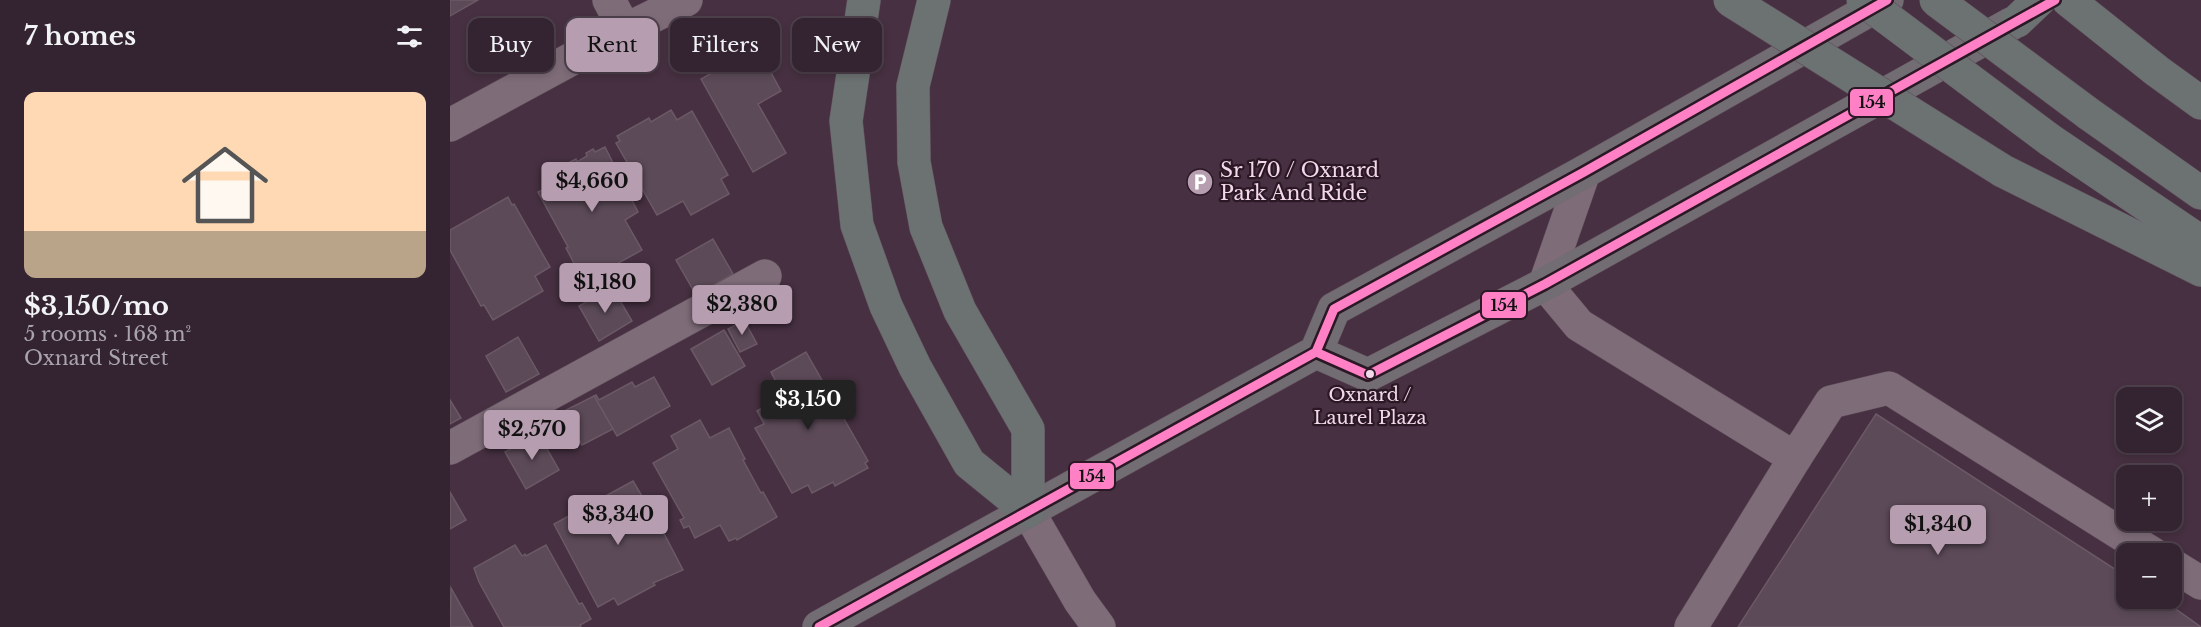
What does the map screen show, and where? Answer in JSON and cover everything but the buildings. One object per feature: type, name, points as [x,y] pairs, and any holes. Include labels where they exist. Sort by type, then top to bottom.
[{"type":"highway","points":[[864,0],[846,121],[857,225],[886,306],[929,394],[969,463],[1028,511]]},
{"type":"highway","points":[[934,0],[913,86],[916,173],[926,227],[960,311],[1028,429],[1028,511]]},
{"type":"highway","points":[[1730,0],[2003,171],[2201,270]]},
{"type":"highway","points":[[1863,0],[2050,140],[2201,242]]},
{"type":"highway","points":[[1936,0],[2089,114],[2201,193]]},
{"type":"highway","points":[[2068,0],[2201,103]]},
{"type":"main road","points":[[819,627],[1316,352],[1334,309],[1584,172],[1887,0]]},
{"type":"main road","points":[[1316,352],[1368,375],[1545,284],[2028,10],[2055,0]]},
{"type":"street","points":[[609,0],[619,18]]},
{"type":"street","points":[[650,18],[686,0]]},
{"type":"street","points":[[450,125],[566,62]]},
{"type":"street","points":[[1584,172],[1545,284],[1579,325],[1795,458]]},
{"type":"street","points":[[450,448],[765,276]]},
{"type":"street","points":[[1691,627],[1831,402],[1889,388],[2136,543]]},
{"type":"street","points":[[1028,511],[1080,600],[1099,627]]},
{"type":"street","points":[[2182,572],[2201,584]]},
{"type":"transit line","name":"154","points":[[819,627],[1316,352],[1334,309],[1584,172],[1887,0]]},
{"type":"transit line","name":"154","points":[[1316,352],[1368,375],[1545,284],[2055,0]]},
{"type":"place","name":"Sr 170 / Oxnard Park And Ride","points":[[1200,182]]},
{"type":"place","name":"Oxnard / Laurel Plaza","points":[[1370,374]]}]
